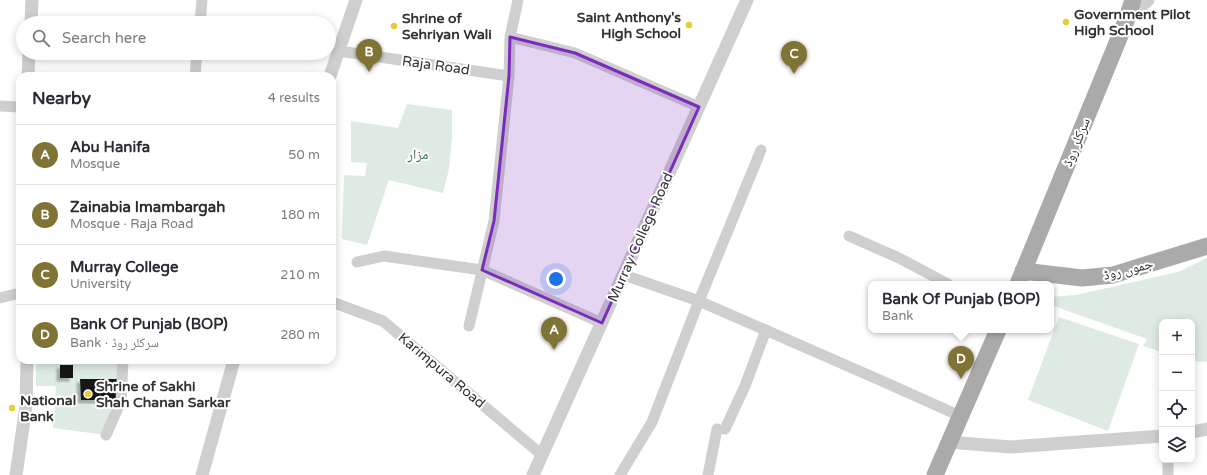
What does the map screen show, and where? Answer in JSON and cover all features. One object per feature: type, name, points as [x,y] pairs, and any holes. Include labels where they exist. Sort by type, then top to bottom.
[{"type":"main road","name":"سرکلر روڈ","points":[[1021,277],[1126,22],[1133,0]]},
{"type":"main road","name":"جموں روڈ","points":[[1021,277],[1082,278],[1113,275],[1207,246]]},
{"type":"main road","points":[[935,475],[948,442],[997,333]]},
{"type":"street","points":[[31,16],[32,0]]},
{"type":"street","points":[[201,16],[202,0]]},
{"type":"street","points":[[336,59],[356,0]]},
{"type":"street","points":[[469,326],[494,221],[509,76],[510,36],[518,0]]},
{"type":"street","name":"Murray College Road","points":[[533,475],[748,0]]},
{"type":"street","points":[[1124,0],[1126,22]]},
{"type":"street","points":[[1126,22],[1148,0]]},
{"type":"street","points":[[510,36],[575,54],[699,107]]},
{"type":"street","name":"Raja Road","points":[[339,51],[509,76]]},
{"type":"street","points":[[28,72],[29,60]]},
{"type":"street","points":[[195,72],[196,60]]},
{"type":"street","points":[[331,72],[336,60]]},
{"type":"street","points":[[0,106],[16,107]]},
{"type":"street","points":[[620,475],[652,422],[699,301],[761,150]]},
{"type":"street","points":[[849,236],[899,258],[942,281]]},
{"type":"street","points":[[357,262],[384,256],[482,270],[602,323]]},
{"type":"street","points":[[624,275],[699,301],[960,416]]},
{"type":"street","points":[[0,298],[16,294]]},
{"type":"street","name":"Karimpura Road","points":[[336,303],[383,321],[542,455]]},
{"type":"street","points":[[708,475],[721,429],[745,386],[766,330]]},
{"type":"street","points":[[16,475],[26,406],[27,364]]},
{"type":"street","points":[[106,434],[120,401],[123,364]]},
{"type":"street","points":[[202,475],[233,364]]},
{"type":"street","points":[[1195,431],[1207,429]]},
{"type":"street","points":[[948,442],[1011,447],[1159,436]]},
{"type":"street","points":[[1168,463],[1168,475]]},
{"type":"highlighted area","points":[[510,37],[575,53],[699,107],[602,323],[482,270],[494,221],[509,76]]},
{"type":"green space","name":"مزار","points":[[407,104],[452,110],[452,137],[449,169],[443,193],[389,180],[367,245],[342,239],[344,175],[365,176],[367,163],[351,162],[351,121],[398,128]]},
{"type":"green space","points":[[1207,258],[1207,362],[1195,361],[1195,319],[1159,319],[1159,351],[1143,346],[1147,339],[1054,306],[1054,297],[1076,295],[1178,272]]},
{"type":"green space","points":[[1059,317],[1139,344],[1108,431],[1028,400]]},
{"type":"green space","name":"Shrine of Sakhi Shah Chanan Sarkar","points":[[36,364],[123,364],[121,401],[106,435],[53,428],[56,386],[36,386]]},
{"type":"building","points":[[60,365],[73,365],[73,378],[60,378]]},
{"type":"building","points":[[80,379],[119,379],[116,400],[81,400]]},
{"type":"place","name":"Government Pilot High School","points":[[1066,22]]},
{"type":"place","name":"Saint Anthony's High School","points":[[689,25]]},
{"type":"place","name":"Shrine of Sehriyan Wali","points":[[394,26]]},
{"type":"place","name":"Zainabia Imambargah","points":[[369,72]]},
{"type":"place","name":"Murray College","points":[[794,74]]},
{"type":"place","name":"Abu Hanifa","points":[[554,350]]},
{"type":"place","name":"Bank Of Punjab (BOP)","points":[[961,379]]},
{"type":"place","name":"Shrine of Sakhi Shah Chanan Sarkar","points":[[88,394]]},
{"type":"place","name":"National Bank","points":[[12,408]]}]
